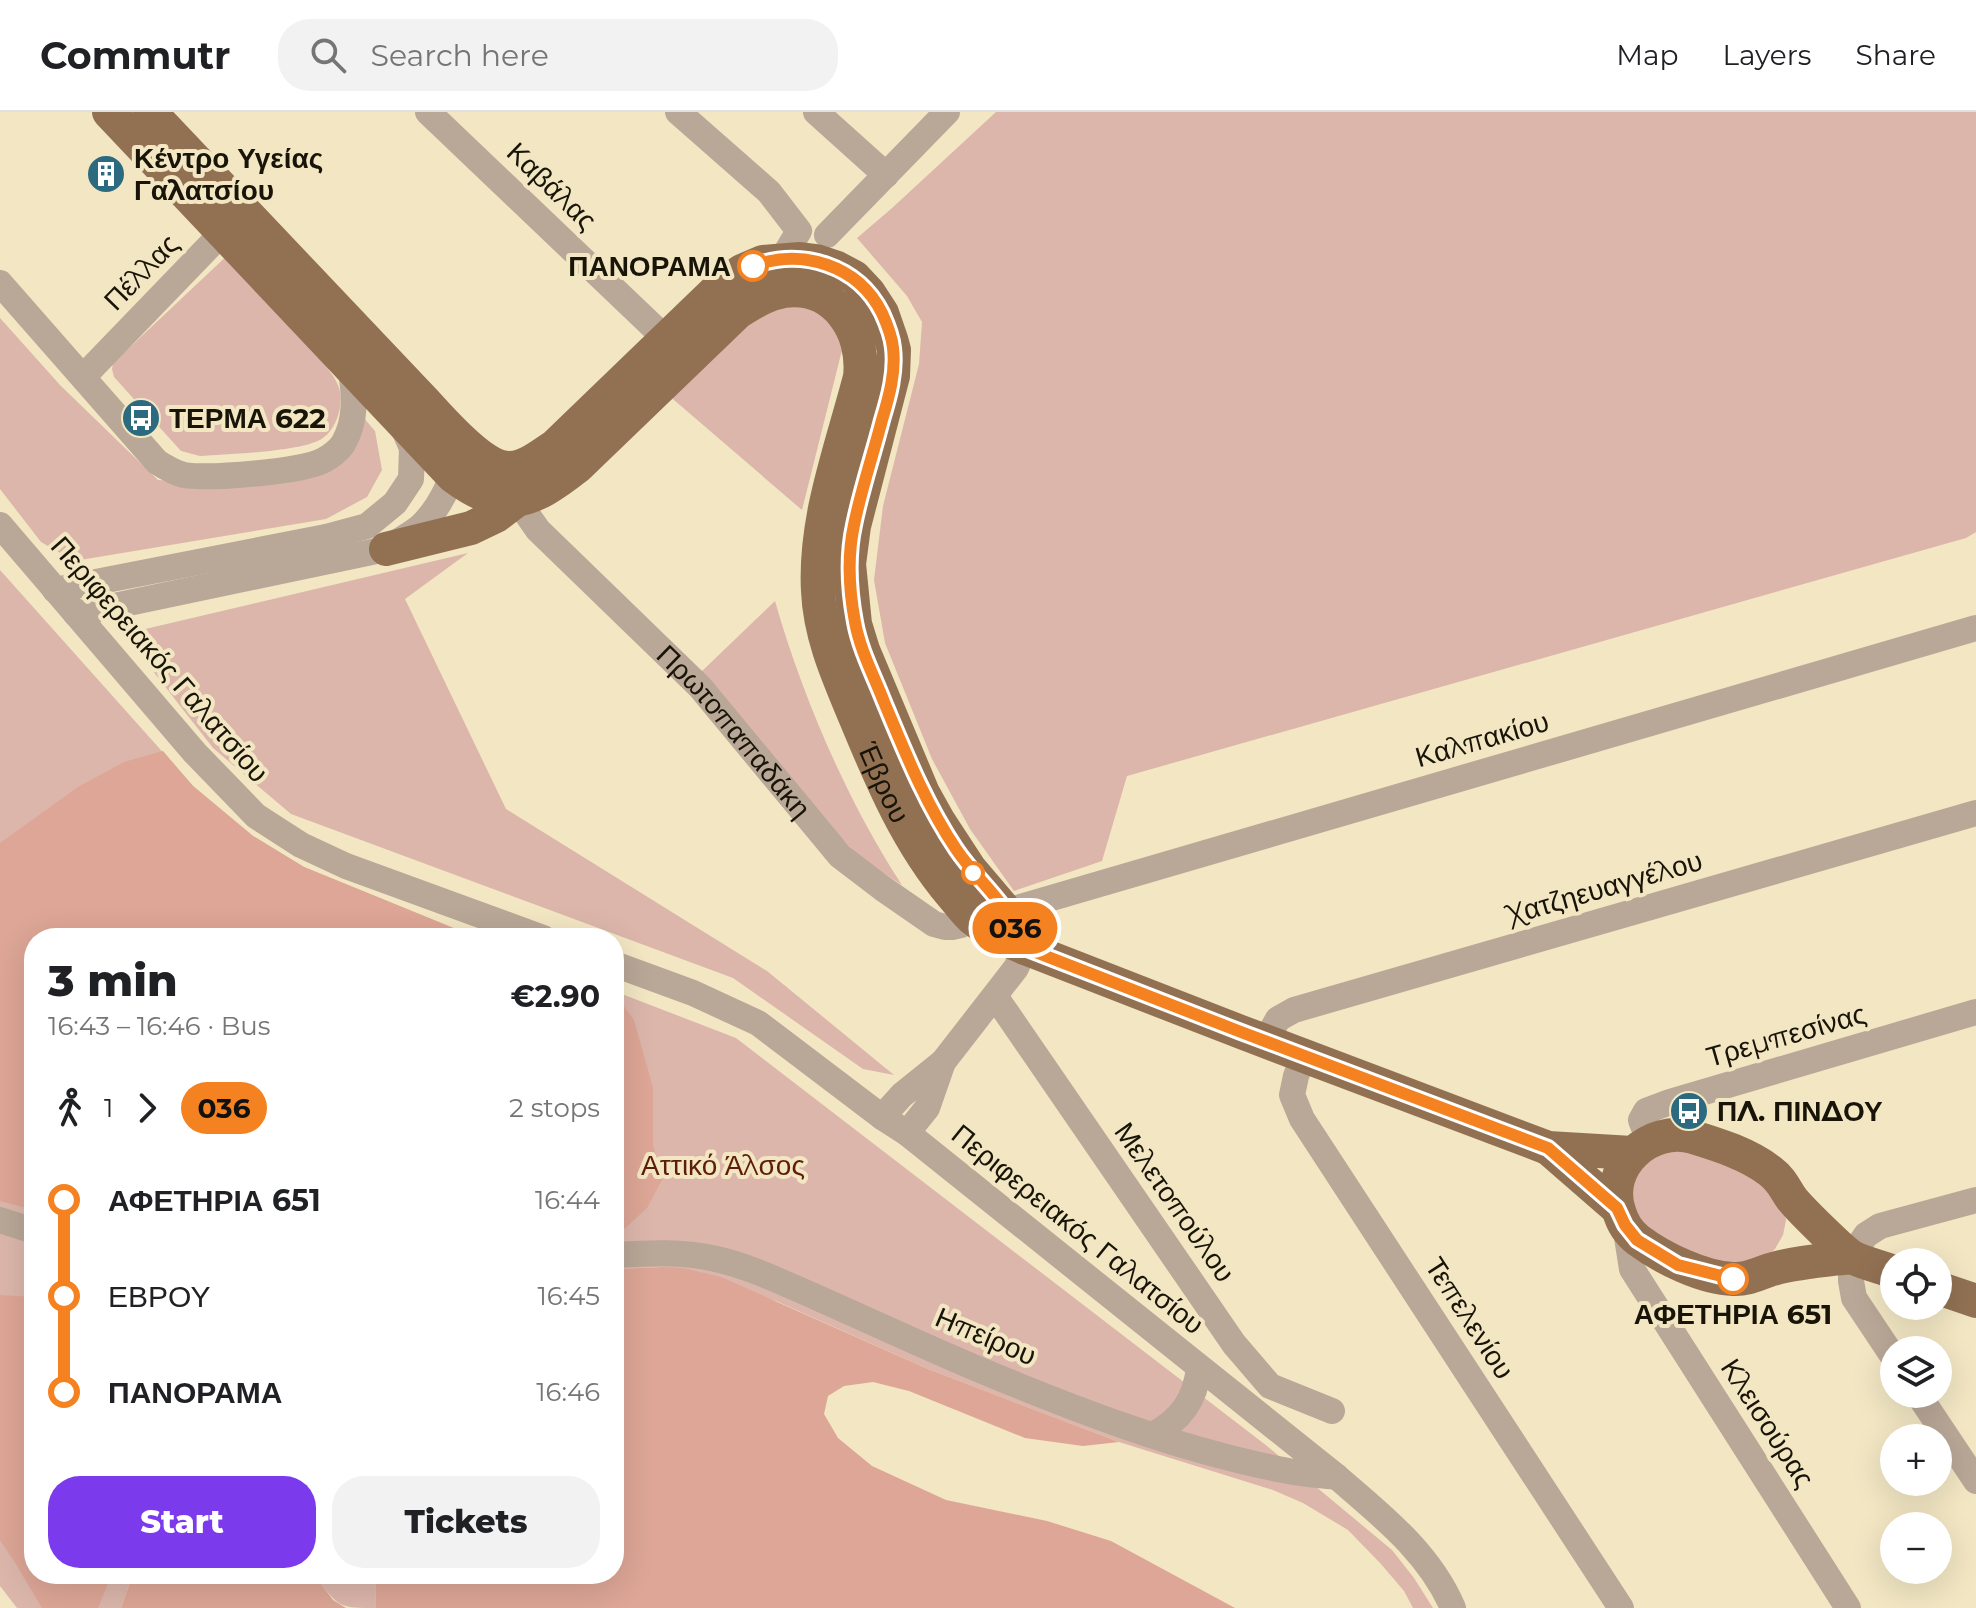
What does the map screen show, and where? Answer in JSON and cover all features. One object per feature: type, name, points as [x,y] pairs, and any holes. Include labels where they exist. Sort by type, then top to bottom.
[{"type":"main road","points":[[109,112],[235,223],[463,440]]},
{"type":"main road","points":[[150,112],[350,367],[453,476],[479,493],[497,499],[517,500]]},
{"type":"main road","name":"Έβρου","points":[[463,440],[485,459],[504,468],[531,462],[555,446],[724,283],[791,245],[816,261],[854,277],[882,313],[894,350],[893,376],[887,403],[854,526],[849,564],[855,624],[910,764],[938,820],[970,869],[1009,915],[1025,956]]},
{"type":"main road","name":"Έβρου","points":[[386,549],[471,528],[496,516],[517,500],[542,492],[577,467],[738,312],[756,301],[783,291],[809,292],[827,300],[842,311],[854,330],[862,363],[821,528],[818,592],[823,630],[833,663],[894,807],[911,838],[930,867],[971,917],[1025,956]]},
{"type":"main road","points":[[1025,956],[1548,1148],[1640,1147],[1668,1135],[1688,1136],[1727,1148],[1767,1169],[1782,1182],[1792,1199],[1851,1257],[1880,1267]]},
{"type":"main road","points":[[1621,1216],[1616,1188],[1619,1175],[1640,1147]]},
{"type":"main road","points":[[1548,1148],[1621,1216],[1637,1240],[1678,1265],[1733,1279],[1752,1277],[1773,1269],[1851,1257]]},
{"type":"main road","points":[[1773,1269],[1793,1239],[1796,1219],[1792,1199]]},
{"type":"main road","points":[[1952,1293],[1976,1301]]},
{"type":"street","name":"Καβάλας","points":[[428,112],[666,339]]},
{"type":"street","points":[[678,112],[769,192],[791,245]]},
{"type":"street","points":[[816,112],[886,175]]},
{"type":"street","points":[[827,235],[943,113]]},
{"type":"street","name":"Πέλλας","points":[[84,376],[235,223]]},
{"type":"street","name":"Έβρου","points":[[791,245],[827,235],[843,271]]},
{"type":"street","points":[[0,283],[157,462],[180,474],[208,477],[298,467],[323,461],[342,446],[353,418],[356,394],[350,367]]},
{"type":"street","points":[[55,590],[326,537],[367,526],[395,503],[411,479],[412,448],[399,418]]},
{"type":"street","points":[[76,614],[386,549],[419,527],[441,499],[453,476],[463,440]]},
{"type":"street","name":"Πρωτοπαπαδάκη","points":[[517,500],[538,530],[700,687],[840,856],[934,924],[952,927],[961,925],[971,917]]},
{"type":"street","name":"Περιφερειακός Γαλατσίου","points":[[0,525],[195,753],[256,816],[301,845],[346,866],[516,928]]},
{"type":"street","name":"Καλπακίου","points":[[1009,915],[1014,909],[1029,904],[1976,628]]},
{"type":"street","name":"Χατζηευαγγέλου","points":[[1265,1042],[1278,1019],[1294,1010],[1976,813]]},
{"type":"street","points":[[882,1117],[902,1095],[943,1062],[1025,956]]},
{"type":"street","name":"Περιφερειακός Γαλατσίου","points":[[624,968],[693,993],[758,1023],[907,1133],[1337,1477],[1401,1532],[1439,1581],[1453,1608]]},
{"type":"street","name":"Μελετοπούλου","points":[[995,996],[1234,1344],[1270,1386],[1332,1411]]},
{"type":"street","name":"Τρεμπεσίνας","points":[[1640,1147],[1641,1120],[1646,1111],[1976,1012]]},
{"type":"street","name":"Τεπελενίου","points":[[1304,1056],[1292,1095],[1302,1119],[1621,1608]]},
{"type":"street","points":[[907,1133],[927,1108],[943,1062]]},
{"type":"street","points":[[1880,1337],[1854,1298],[1851,1281],[1851,1257],[1866,1235],[1880,1226],[1976,1200]]},
{"type":"street","name":"Κλεισούρας","points":[[1621,1216],[1632,1269],[1848,1608]]},
{"type":"street","points":[[0,1220],[24,1228]]},
{"type":"street","name":"Ηπείρου","points":[[624,1254],[657,1252],[717,1259],[748,1269],[1061,1402],[1153,1435],[1284,1470],[1337,1477]]},
{"type":"street","points":[[1153,1435],[1168,1426],[1190,1401],[1197,1385],[1199,1368]]},
{"type":"street","points":[[1927,1408],[1976,1481]]},
{"type":"green space","points":[[996,112],[1976,112],[1976,532],[1966,538],[1127,776],[1102,861],[1014,891],[970,829],[932,759],[885,643],[874,580],[883,506],[919,364],[922,322],[907,296],[857,238]]},
{"type":"green space","points":[[232,251],[324,364],[339,388],[341,401],[332,428],[313,443],[283,449],[200,456],[181,451],[114,377],[113,363]]},
{"type":"green space","points":[[790,303],[829,316],[842,350],[802,510],[667,394],[743,320]]},
{"type":"green space","points":[[0,318],[60,385],[158,480],[226,483],[313,473],[363,417],[375,431],[382,470],[367,497],[326,519],[74,561],[41,542],[0,489]]},
{"type":"green space","points":[[468,553],[405,599],[506,809],[767,971],[894,1075],[863,1069],[733,978],[624,938],[624,928],[598,928],[291,814],[213,748],[124,634]]},
{"type":"green space","points":[[0,570],[193,786],[253,836],[304,867],[453,928],[24,928],[24,1584],[129,1584],[121,1608],[17,1608],[0,1586]]},
{"type":"green space","points":[[775,601],[828,748],[863,819],[902,885],[862,860],[700,673]]},
{"type":"green space","name":"Αττικό Άλσος","points":[[624,995],[736,1038],[1267,1446],[1392,1550],[1433,1608],[1413,1608],[1404,1591],[1348,1530],[1303,1503],[1273,1490],[1119,1442],[928,1369],[776,1301],[662,1267],[624,1269]]},
{"type":"green space","points":[[1653,1148],[1722,1155],[1783,1202],[1786,1220],[1783,1235],[1775,1249],[1763,1260],[1748,1267],[1683,1256],[1632,1219],[1629,1172]]},
{"type":"green space","points":[[321,1584],[375,1584],[376,1608],[348,1607],[332,1597]]},
{"type":"shaded area","points":[[163,751],[193,786],[253,836],[304,867],[453,928],[24,928],[24,1207],[0,1201],[0,843],[78,787],[124,762]]},
{"type":"shaded area","points":[[624,1006],[634,1020],[653,1088],[653,1146],[664,1176],[647,1208],[624,1229]]},
{"type":"shaded area","points":[[683,1268],[721,1277],[928,1369],[1119,1442],[1083,1446],[1025,1438],[909,1391],[873,1382],[844,1386],[828,1396],[824,1414],[838,1438],[872,1466],[946,1500],[1047,1521],[1111,1541],[1235,1608],[376,1608],[375,1584],[624,1584],[624,1269]]},
{"type":"shaded area","points":[[0,1295],[24,1296],[24,1578],[0,1540]]},
{"type":"shaded area","points":[[28,1584],[108,1584],[98,1608],[42,1608]]},
{"type":"shaded area","points":[[129,1584],[321,1584],[333,1600],[346,1608],[121,1608]]},
{"type":"bus line","name":"036","points":[[753,266],[782,259],[829,265],[854,277],[882,313],[894,350],[893,376],[854,526],[849,564],[855,624],[923,793],[970,869],[1009,915],[1025,948],[1548,1148],[1617,1208],[1637,1240],[1678,1265],[1733,1279]]},
{"type":"place","name":"Κέντρο Υγείας Γαλατσίου","points":[[106,174]]},
{"type":"place","name":"ΠΑΝΟΡΑΜΑ","points":[[753,266]]},
{"type":"place","name":"ΤΕΡΜΑ 622","points":[[141,418]]},
{"type":"place","name":"ΠΛ. ΠΙΝΔΟΥ","points":[[1689,1111]]},
{"type":"place","name":"ΑΦΕΤΗΡΙΑ 651","points":[[1733,1279]]}]
